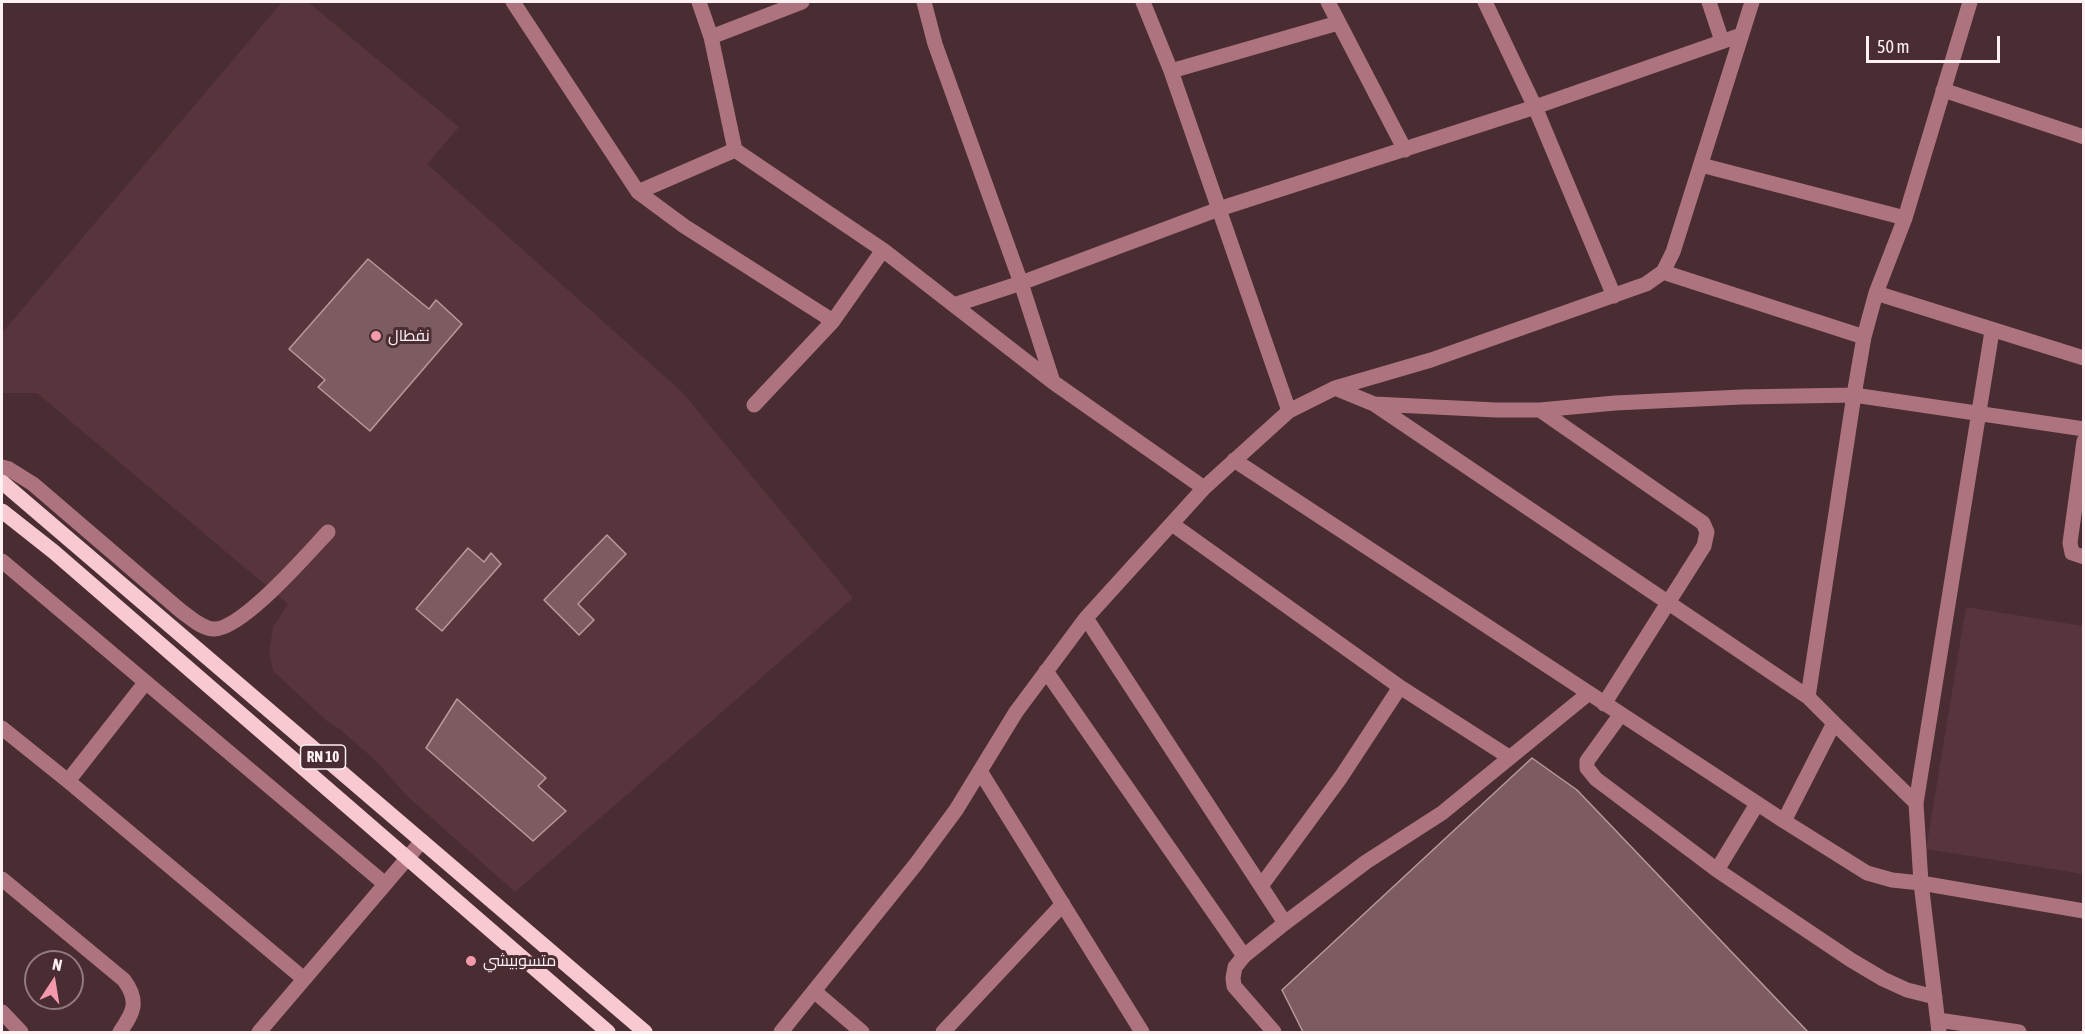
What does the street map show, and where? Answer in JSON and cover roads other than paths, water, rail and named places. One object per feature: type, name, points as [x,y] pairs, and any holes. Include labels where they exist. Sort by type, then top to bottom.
[{"type":"main road","name":"RN 10","points":[[2,482],[645,1032]]},
{"type":"main road","name":"RN 10","points":[[2,511],[54,552],[608,1032]]},
{"type":"street","points":[[513,2],[638,192],[684,226],[833,321]]},
{"type":"street","points":[[699,2],[711,38],[735,150],[883,250],[1053,382],[1204,488]]},
{"type":"street","points":[[711,38],[781,5],[802,2]]},
{"type":"street","points":[[924,2],[935,44],[1021,283],[1053,382]]},
{"type":"street","points":[[1143,2],[1171,70],[1289,411]]},
{"type":"street","points":[[1328,2],[1405,150]]},
{"type":"street","points":[[1485,2],[1535,107],[1614,296]]},
{"type":"street","points":[[1709,2],[1722,41]]},
{"type":"street","points":[[782,1032],[916,864],[956,810],[1016,712],[1086,618],[1204,488],[1289,411],[1335,388],[1431,360],[1614,296],[1646,284],[1663,272],[1673,252],[1752,2]]},
{"type":"street","points":[[1808,697],[1864,337],[1876,293],[1905,218],[1970,2]]},
{"type":"street","points":[[1171,70],[1338,23]]},
{"type":"street","points":[[954,305],[1021,283],[1219,209],[1535,107],[1741,35]]},
{"type":"street","points":[[1943,90],[2084,137]]},
{"type":"street","points":[[638,192],[735,150]]},
{"type":"street","points":[[1701,165],[1905,218]]},
{"type":"street","points":[[754,405],[833,321],[883,250]]},
{"type":"street","points":[[1663,272],[1864,337]]},
{"type":"street","points":[[1876,293],[2084,358]]},
{"type":"street","points":[[1992,331],[1916,803],[1921,883],[1938,1026],[2019,1032]]},
{"type":"street","points":[[1335,388],[1374,404],[1808,697],[1916,803]]},
{"type":"street","points":[[1374,404],[1540,410],[1626,402],[1854,395],[2084,429]]},
{"type":"street","points":[[1540,410],[1703,523],[1707,532],[1704,546],[1670,603],[1604,704]]},
{"type":"street","points":[[2084,441],[2070,543],[2072,552],[2084,557]]},
{"type":"street","points":[[1234,460],[1757,804],[1868,873],[1892,880],[2084,911]]},
{"type":"street","points":[[2,467],[33,484],[181,611],[201,625],[213,629],[225,627],[266,597],[328,532]]},
{"type":"street","points":[[1172,524],[1400,687],[1509,757]]},
{"type":"street","points":[[2,561],[385,884]]},
{"type":"street","points":[[1086,618],[1285,923]]},
{"type":"street","points":[[1046,671],[1244,956]]},
{"type":"street","points":[[68,781],[145,683]]},
{"type":"street","points":[[1261,886],[1341,777],[1400,687]]},
{"type":"street","points":[[1274,1032],[1234,986],[1234,967],[1244,956],[1382,851],[1442,813],[1588,693]]},
{"type":"street","points":[[1620,714],[1587,761],[1587,768],[1596,779],[1717,870],[1883,980],[1907,990],[1935,997]]},
{"type":"street","points":[[1784,821],[1834,723]]},
{"type":"street","points":[[2,728],[304,979]]},
{"type":"street","points":[[980,771],[1142,1032]]},
{"type":"street","points":[[1717,870],[1757,804]]},
{"type":"street","points":[[259,1032],[422,841]]},
{"type":"street","points":[[2,879],[124,980],[130,988],[134,1007],[120,1032]]},
{"type":"street","points":[[943,1032],[1063,904]]},
{"type":"street","points":[[814,992],[862,1032]]},
{"type":"street","points":[[2,1012],[21,1032]]},
{"type":"place","name":"نفطال","points":[[376,336]]},
{"type":"place","name":"متسوبيشي","points":[[471,961]]}]
